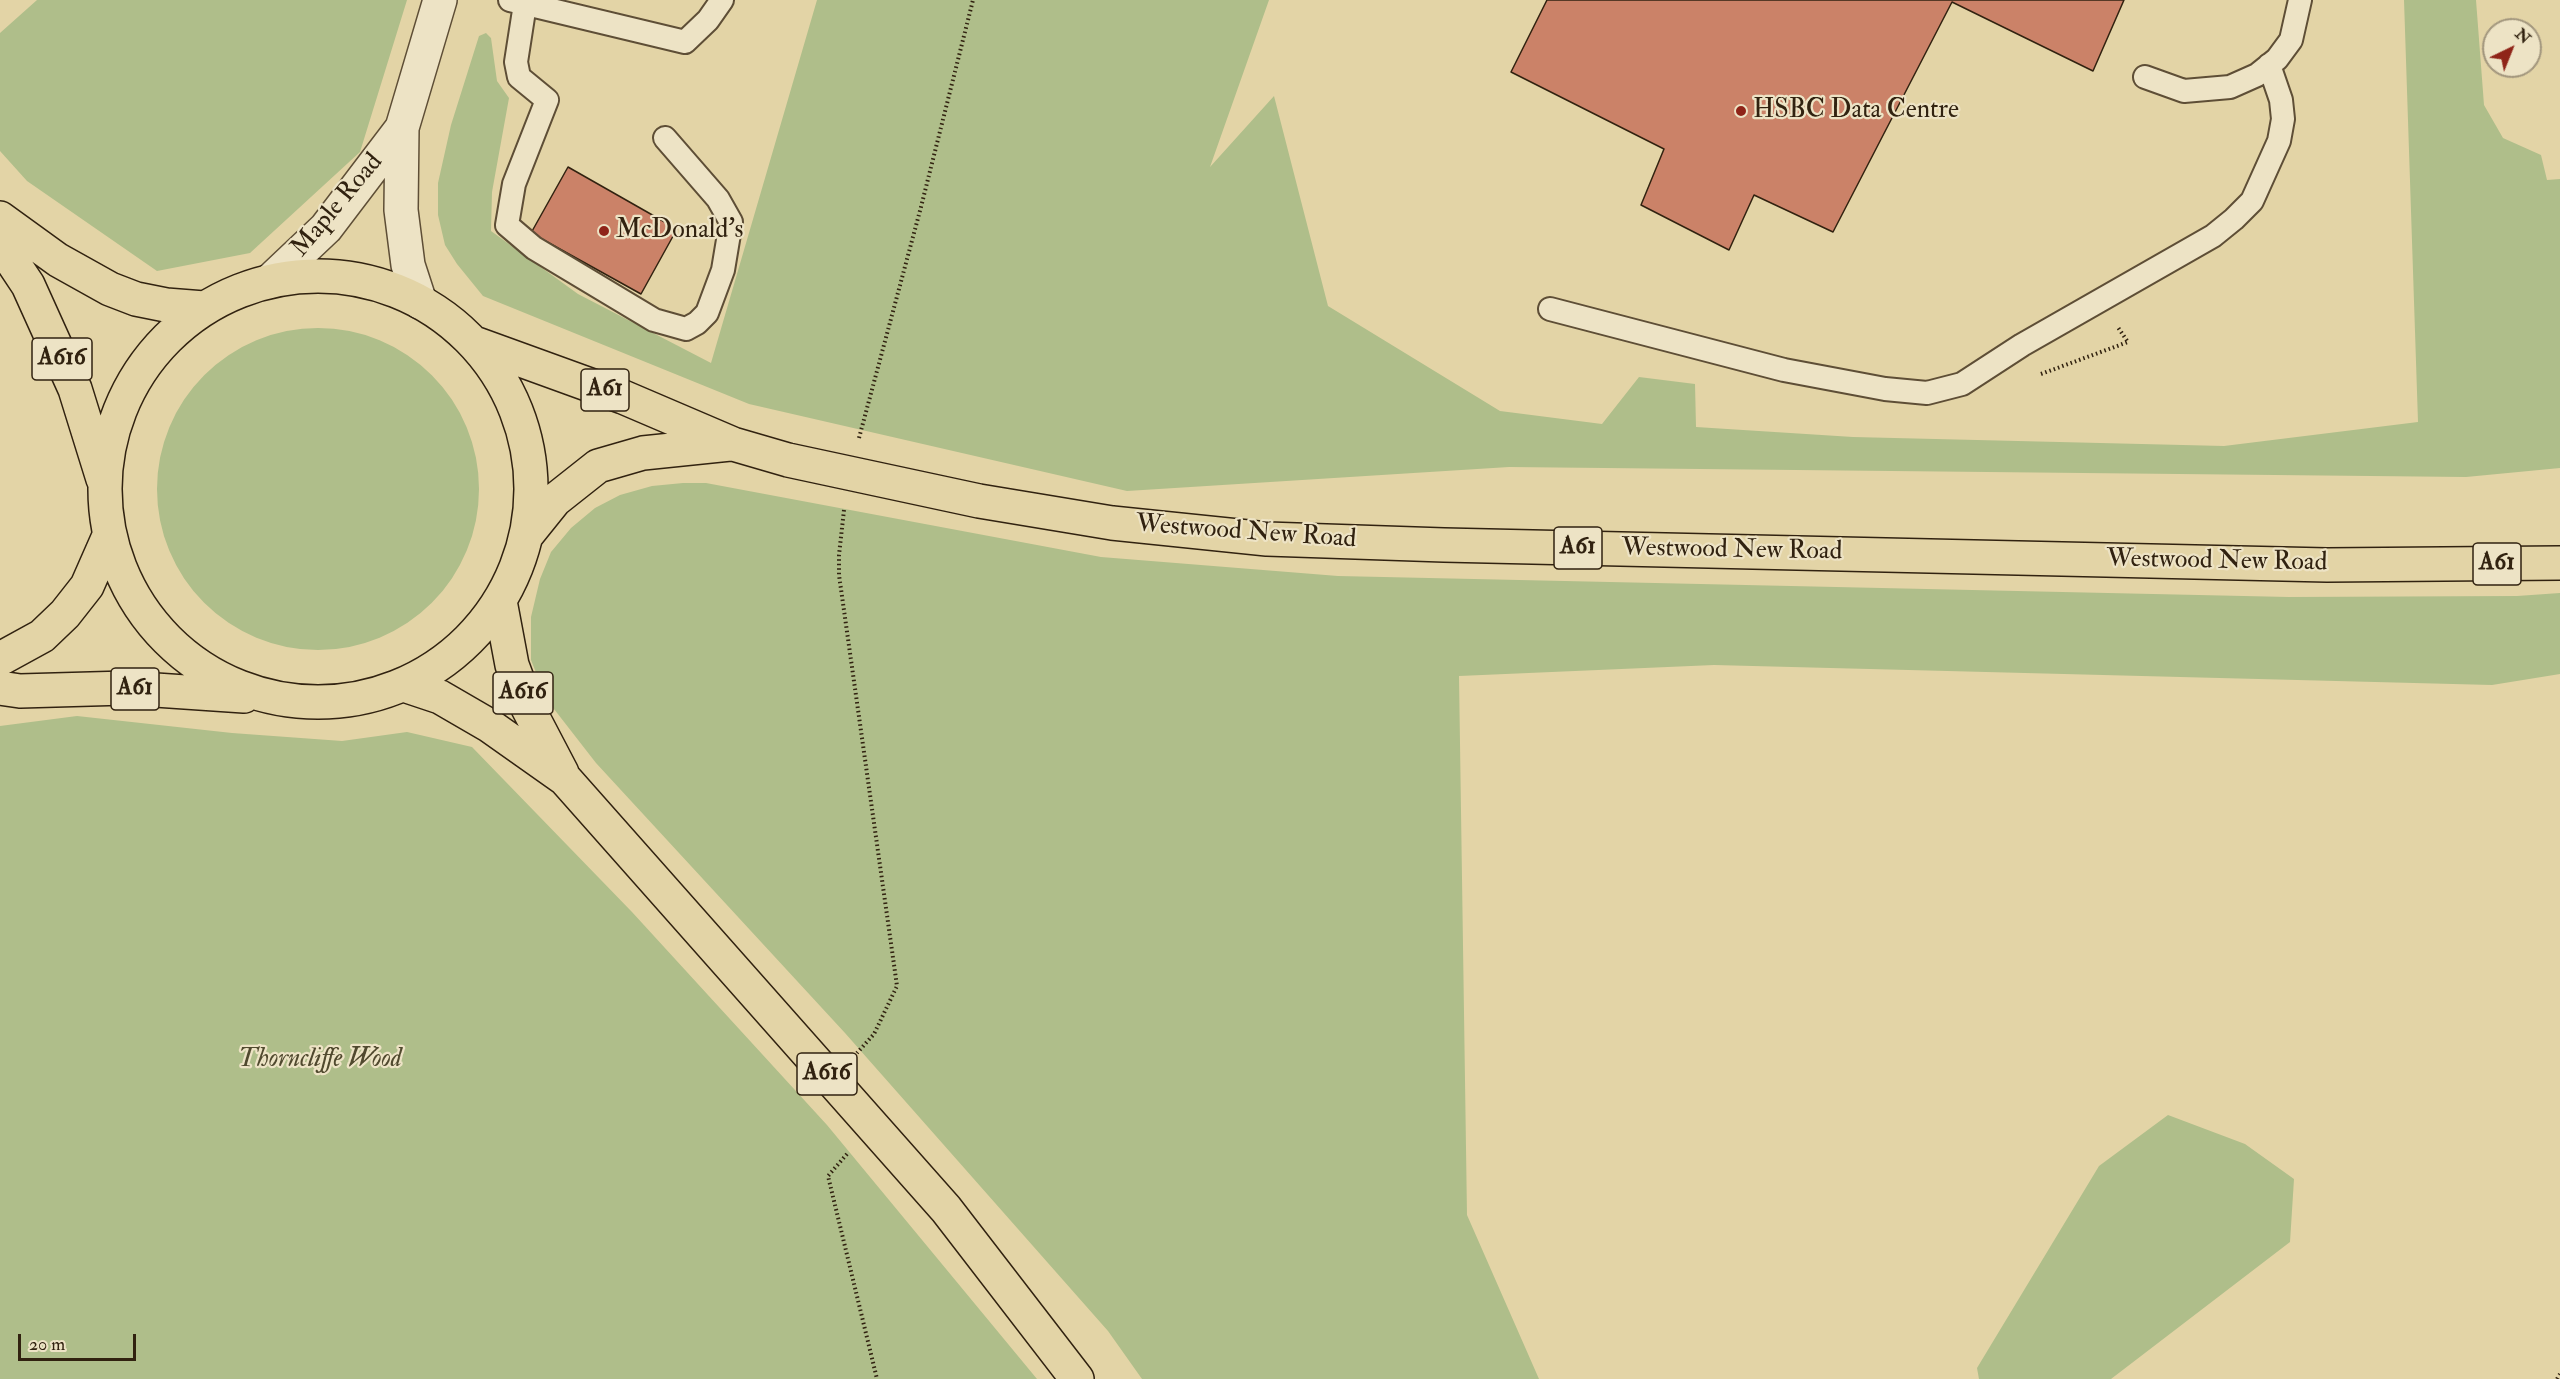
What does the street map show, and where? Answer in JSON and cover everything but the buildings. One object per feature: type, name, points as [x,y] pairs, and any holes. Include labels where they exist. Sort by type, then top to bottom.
[{"type":"highway","points":[[0,218],[58,260],[110,289],[136,299],[166,305],[204,308]]},
{"type":"highway","name":"A616","points":[[0,243],[28,285],[75,389],[104,483]]},
{"type":"highway","points":[[321,276],[362,281],[420,302],[474,343],[504,386],[524,433],[532,485],[526,536],[516,570],[500,601],[466,642],[442,664],[404,685],[361,699],[315,703],[269,697],[214,675],[166,640],[130,592],[109,536],[104,483],[117,415],[152,354],[204,308],[236,292],[270,281],[321,276]]},
{"type":"highway","name":"Westwood New Road","points":[[474,343],[623,397],[732,444],[788,460],[979,501],[1112,523],[1268,539],[2327,565],[2560,562]]},
{"type":"highway","name":"Westwood New Road","points":[[526,536],[555,500],[598,466],[643,453],[732,444]]},
{"type":"highway","points":[[0,659],[42,636],[65,614],[87,586],[109,536]]},
{"type":"highway","name":"A616","points":[[500,601],[516,676],[528,708],[565,779]]},
{"type":"highway","name":"A616","points":[[404,685],[440,697],[490,726],[565,779],[946,1209],[1077,1379]]},
{"type":"highway","name":"A61","points":[[0,688],[20,691],[126,688],[269,697]]},
{"type":"street","name":"Maple Road","points":[[420,302],[408,265],[401,210],[402,128],[440,0]]},
{"type":"street","name":"Maple Road","points":[[270,281],[326,228],[402,128]]},
{"type":"lane","points":[[665,138],[718,199],[731,222],[723,270],[707,313],[697,323],[686,329],[654,320],[534,248],[507,225],[514,184],[547,100],[519,77],[516,62],[518,2],[685,42],[708,20],[722,0]]},
{"type":"lane","points":[[2145,77],[2184,91],[2230,87],[2257,75],[2291,40],[2300,0]]},
{"type":"lane","points":[[1550,309],[1784,370],[1885,389],[1927,393],[1962,384],[2022,345],[2213,236],[2252,201],[2279,141],[2283,119],[2282,100],[2269,65]]},
{"type":"path","points":[[833,1081],[874,1034],[897,986],[839,575],[840,538],[850,473],[918,219],[973,0]]},
{"type":"path","points":[[828,1176],[877,1379]]},
{"type":"path","points":[[2557,1379],[2560,1374]]},
{"type":"green space","points":[[37,0],[407,0],[360,152],[250,253],[157,271],[27,181],[0,151],[0,33]]},
{"type":"green space","points":[[817,0],[1269,0],[1210,167],[1274,96],[1328,306],[1500,411],[1602,424],[1639,377],[1695,384],[1696,427],[1853,437],[2224,446],[2418,422],[2404,0],[2476,0],[2484,105],[2503,138],[2541,155],[2547,180],[2560,179],[2560,468],[2466,477],[1509,467],[1127,491],[749,404],[483,296],[457,264],[445,245],[438,215],[438,183],[451,125],[479,36],[486,33],[491,38],[497,81],[509,98],[492,192],[491,231],[578,294],[711,363]]},
{"type":"green space","points":[[318,328],[365,335],[394,347],[432,375],[460,413],[472,442],[479,489],[472,536],[460,565],[432,603],[394,631],[365,643],[318,650],[271,643],[242,631],[204,603],[176,565],[164,536],[157,489],[164,442],[176,413],[204,375],[242,347],[271,335]]},
{"type":"green space","points":[[706,483],[1101,557],[1338,576],[2289,597],[2517,596],[2560,593],[2560,674],[2492,685],[1714,665],[1459,676],[1467,1215],[1539,1379],[1142,1379],[1108,1331],[845,1033],[596,763],[547,700],[531,660],[531,617],[540,579],[551,552],[571,528],[595,508],[620,495],[652,486]]},
{"type":"green space","name":"Thorncliffe Wood","points":[[77,716],[232,733],[342,741],[407,732],[472,747],[632,912],[827,1125],[1037,1379],[0,1379],[0,726]]},
{"type":"green space","points":[[2168,1115],[2245,1144],[2294,1179],[2290,1242],[2111,1379],[1979,1379],[1977,1368],[2099,1166]]},
{"type":"place","name":"HSBC Data Centre","points":[[1741,111]]},
{"type":"place","name":"McDonald's","points":[[604,231]]}]
